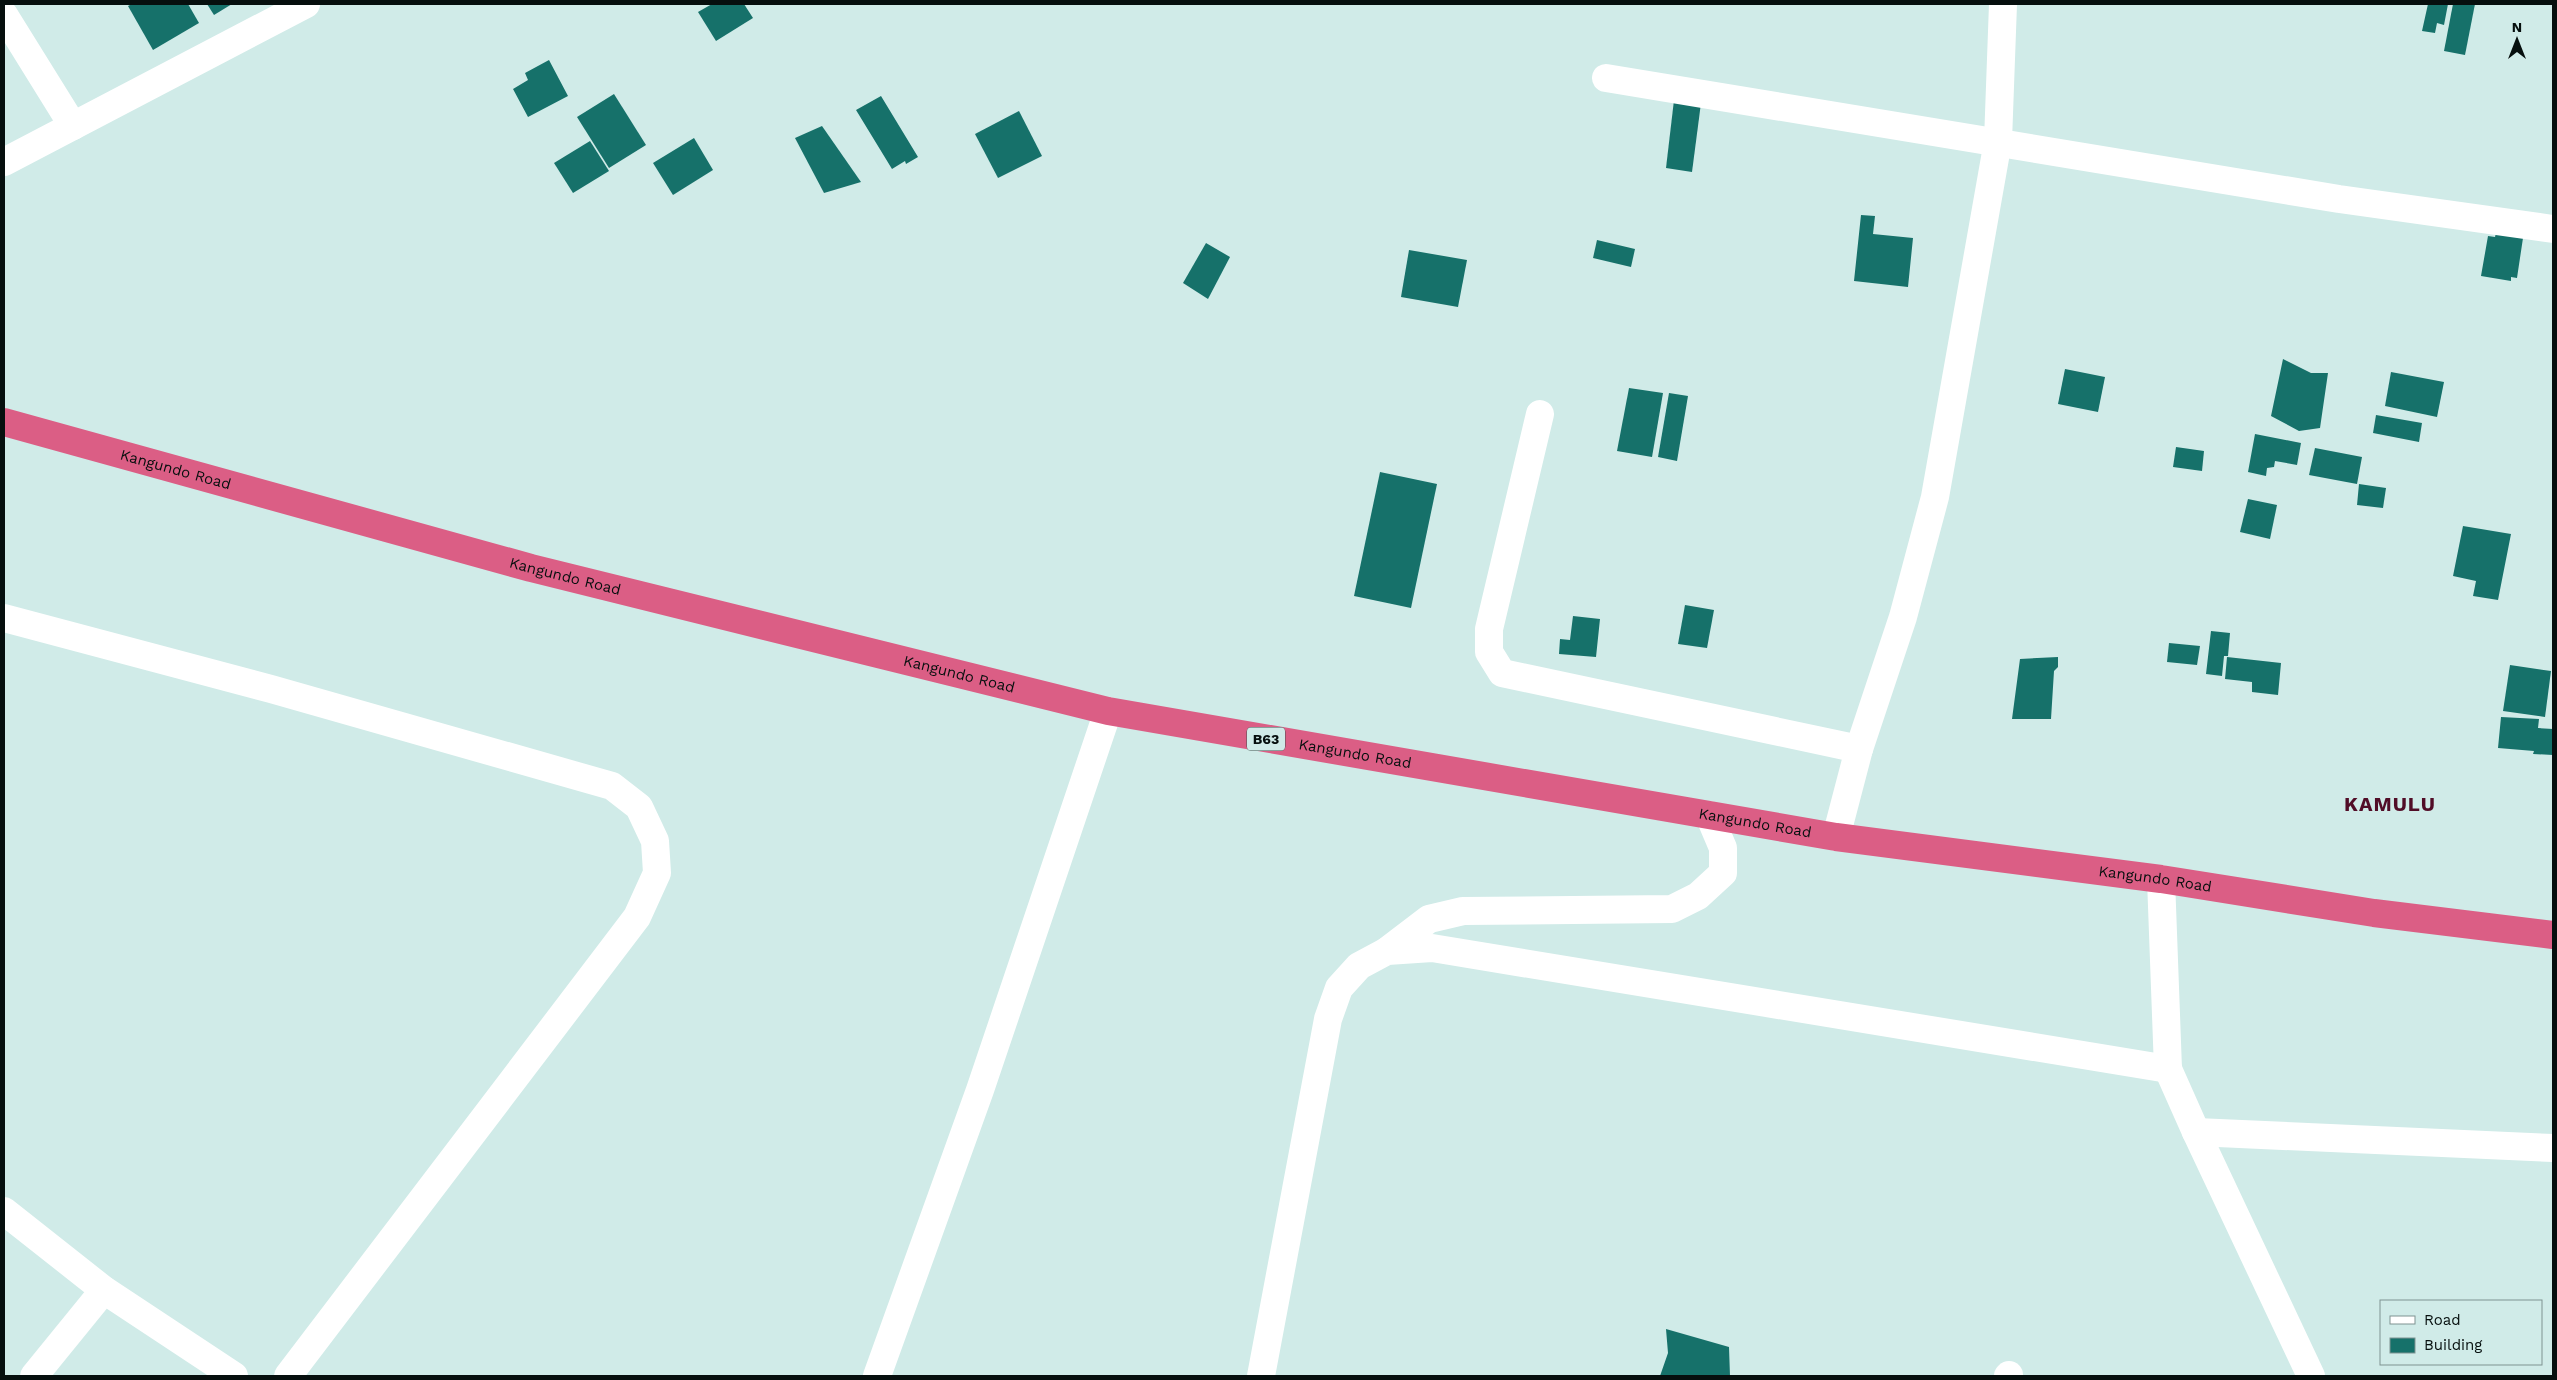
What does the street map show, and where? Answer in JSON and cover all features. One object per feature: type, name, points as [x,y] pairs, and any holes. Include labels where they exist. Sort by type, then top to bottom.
[{"type":"highway","name":"Kangundo Road","points":[[4,422],[531,568],[1108,711],[1836,837],[2160,879],[2374,913],[2553,935]]},
{"type":"street","points":[[4,162],[306,4]]},
{"type":"street","points":[[1836,837],[1859,749],[1903,617],[1935,497],[1998,142],[2003,4]]},
{"type":"street","points":[[4,15],[72,126]]},
{"type":"street","points":[[1606,78],[2339,199],[2553,229]]},
{"type":"street","points":[[1540,414],[1488,629],[1488,652],[1502,673],[1859,749]]},
{"type":"street","points":[[4,618],[271,689],[612,786],[639,807],[655,841],[657,873],[638,918],[288,1376]]},
{"type":"street","points":[[877,1376],[980,1090],[1108,711]]},
{"type":"street","points":[[1261,1376],[1328,1019],[1339,988],[1359,966],[1388,951],[1429,919],[1463,911],[1672,909],[1698,896],[1723,874],[1723,848],[1709,815]]},
{"type":"street","points":[[2160,879],[2168,1069],[2311,1376]]},
{"type":"street","points":[[1388,951],[1432,948],[2168,1069]]},
{"type":"street","points":[[2196,1132],[2553,1148]]},
{"type":"street","points":[[4,1211],[104,1290],[234,1376]]},
{"type":"street","points":[[34,1376],[104,1290]]},
{"type":"building","points":[[132,4],[188,4],[199,23],[153,50],[128,6]]},
{"type":"building","points":[[207,4],[232,4],[214,15]]},
{"type":"building","points":[[712,4],[744,4],[753,18],[716,41],[698,12]]},
{"type":"building","points":[[2428,4],[2448,4],[2444,25],[2437,23],[2435,33],[2422,31]]},
{"type":"building","points":[[2453,4],[2475,4],[2465,55],[2444,51]]},
{"type":"building","points":[[549,60],[568,96],[528,117],[513,89],[528,80],[525,73]]},
{"type":"building","points":[[614,94],[646,145],[609,168],[577,117]]},
{"type":"building","points":[[881,96],[918,157],[906,164],[905,161],[892,169],[856,110]]},
{"type":"building","points":[[1674,100],[1701,103],[1692,172],[1666,168]]},
{"type":"building","points":[[1019,111],[1042,156],[998,178],[975,134]]},
{"type":"building","points":[[822,126],[861,182],[824,193],[795,138]]},
{"type":"building","points":[[694,138],[713,170],[673,195],[653,163]]},
{"type":"building","points":[[590,141],[609,171],[573,193],[554,163]]},
{"type":"building","points":[[1861,215],[1875,216],[1873,234],[1913,238],[1908,287],[1854,281]]},
{"type":"building","points":[[2496,233],[2523,238],[2517,278],[2511,277],[2511,281],[2481,276],[2488,236],[2495,237]]},
{"type":"building","points":[[1597,240],[1635,249],[1631,267],[1593,258]]},
{"type":"building","points":[[1206,243],[1230,257],[1208,299],[1183,283]]},
{"type":"building","points":[[1409,250],[1467,260],[1458,307],[1401,297]]},
{"type":"building","points":[[2283,359],[2311,373],[2328,373],[2320,428],[2299,431],[2271,416]]},
{"type":"building","points":[[2065,369],[2105,377],[2098,412],[2058,404]]},
{"type":"building","points":[[2391,372],[2444,382],[2437,417],[2385,406]]},
{"type":"building","points":[[1629,388],[1663,393],[1652,457],[1617,451]]},
{"type":"building","points":[[1669,393],[1688,396],[1677,461],[1658,457]]},
{"type":"building","points":[[2376,415],[2422,423],[2419,442],[2373,433]]},
{"type":"building","points":[[2255,434],[2301,443],[2297,465],[2275,461],[2274,467],[2267,468],[2266,476],[2248,472]]},
{"type":"building","points":[[2176,447],[2204,451],[2202,471],[2173,467]]},
{"type":"building","points":[[2315,448],[2362,457],[2357,484],[2309,475]]},
{"type":"building","points":[[1380,472],[1437,484],[1411,608],[1354,596]]},
{"type":"building","points":[[2359,484],[2386,488],[2383,508],[2357,505]]},
{"type":"building","points":[[2248,499],[2277,505],[2270,539],[2240,532]]},
{"type":"building","points":[[2463,526],[2511,534],[2498,600],[2473,596],[2476,581],[2453,576]]},
{"type":"building","points":[[1685,605],[1714,610],[1707,648],[1678,644]]},
{"type":"building","points":[[1573,616],[1600,619],[1596,657],[1559,654],[1560,639],[1570,640]]},
{"type":"building","points":[[2211,631],[2230,633],[2228,656],[2224,656],[2222,676],[2206,674]]},
{"type":"building","points":[[2169,643],[2200,646],[2197,665],[2167,662]]},
{"type":"building","points":[[2058,657],[2058,667],[2054,671],[2051,719],[2012,719],[2020,659]]},
{"type":"building","points":[[2227,657],[2281,663],[2278,695],[2252,692],[2252,682],[2225,679]]},
{"type":"building","points":[[2510,665],[2551,671],[2545,717],[2503,711]]},
{"type":"building","points":[[2501,717],[2539,719],[2538,728],[2553,729],[2553,755],[2533,754],[2534,751],[2498,748]]},
{"type":"building","points":[[1666,1329],[1729,1347],[1730,1376],[1660,1376],[1668,1353]]},
{"type":"district","name":"KAMULU","points":[[2390,804]]}]
